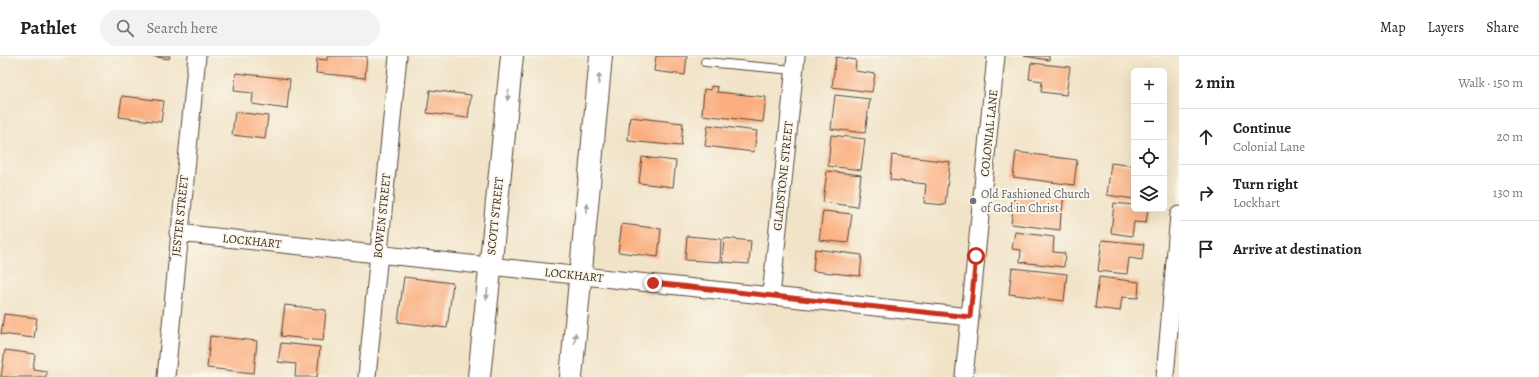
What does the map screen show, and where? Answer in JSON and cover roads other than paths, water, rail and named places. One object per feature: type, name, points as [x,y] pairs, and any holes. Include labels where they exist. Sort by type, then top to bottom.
[{"type":"main road","name":"SCOTT STREET","points":[[479,377],[512,56]]},
{"type":"main road","points":[[571,377],[601,56]]},
{"type":"street","name":"JESTER STREET","points":[[166,377],[178,233],[197,56]]},
{"type":"street","name":"BOWEN STREET","points":[[367,377],[398,56]]},
{"type":"street","name":"COLONIAL LANE","points":[[964,377],[996,56]]},
{"type":"street","name":"GLADSTONE STREET","points":[[771,296],[795,63]]},
{"type":"street","points":[[1165,377],[1179,215]]},
{"type":"street","name":"LOCKHART","points":[[178,233],[970,317]]},
{"type":"lane","points":[[705,62],[795,63]]},
{"type":"place","name":"Old Fashioned Church of God in Christ","points":[[973,201]]}]
